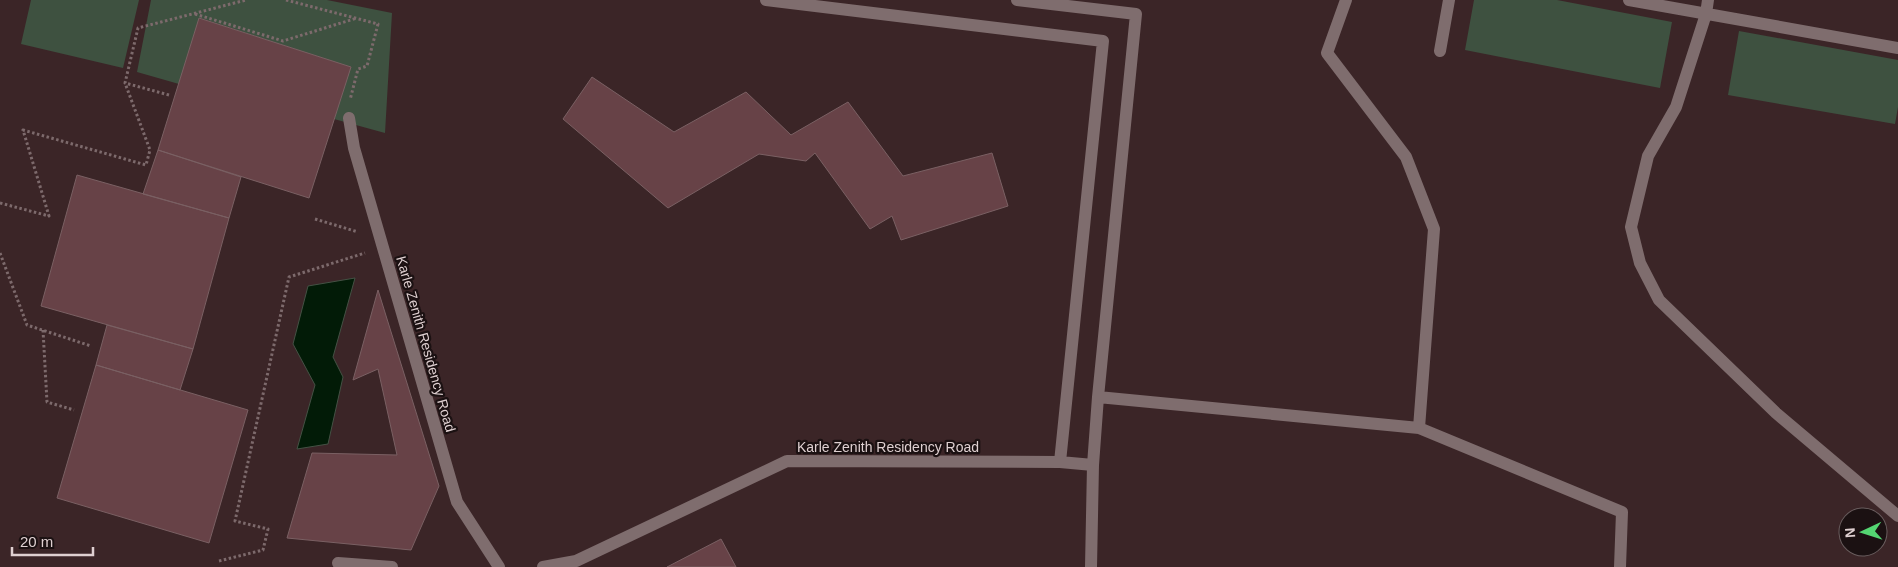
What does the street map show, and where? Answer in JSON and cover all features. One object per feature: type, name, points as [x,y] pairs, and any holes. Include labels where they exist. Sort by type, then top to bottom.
[{"type":"lane","points":[[766,0],[1103,41],[1060,462]]},
{"type":"lane","points":[[1017,0],[1136,14],[1098,397],[1093,465],[1091,567]]},
{"type":"lane","points":[[1346,0],[1326,53],[1406,157],[1434,229],[1419,428]]},
{"type":"lane","points":[[1440,51],[1449,0]]},
{"type":"lane","points":[[1629,0],[1898,48]]},
{"type":"lane","points":[[1708,0],[1706,14],[1676,107],[1648,156],[1632,227],[1640,263],[1659,300],[1776,413],[1898,516]]},
{"type":"lane","name":"Karle Zenith Residency Road","points":[[349,118],[354,148],[457,502],[499,567]]},
{"type":"lane","points":[[1098,397],[1419,428],[1622,512],[1620,567]]},
{"type":"lane","name":"Karle Zenith Residency Road","points":[[544,567],[576,561],[787,461],[1060,462],[1093,465]]},
{"type":"lane","points":[[338,563],[392,567]]},
{"type":"path","points":[[0,203],[49,216],[23,130],[146,165],[150,150],[125,83],[138,28],[246,0]]},
{"type":"path","points":[[286,0],[378,24],[367,66],[358,69],[350,99],[354,104],[349,118]]},
{"type":"path","points":[[195,13],[283,41],[357,18]]},
{"type":"path","points":[[125,83],[169,95]]},
{"type":"path","points":[[315,220],[382,243]]},
{"type":"path","points":[[219,561],[263,550],[268,529],[235,521],[289,277],[382,243]]},
{"type":"path","points":[[0,253],[27,325],[91,346]]},
{"type":"path","points":[[43,330],[47,402],[74,410]]},
{"type":"shaded area","points":[[31,0],[139,0],[123,68],[21,44]]},
{"type":"shaded area","points":[[151,0],[327,0],[392,13],[385,133],[334,119],[350,67],[200,18],[179,84],[137,72]]},
{"type":"shaded area","points":[[1474,0],[1557,0],[1672,22],[1660,88],[1465,50]]},
{"type":"shaded area","points":[[1739,31],[1898,60],[1898,107],[1895,124],[1728,95]]},
{"type":"shaded area","points":[[355,278],[333,357],[343,377],[328,444],[297,449],[315,385],[293,344],[308,286]]},
{"type":"building","points":[[199,18],[351,67],[309,198],[158,150]]},
{"type":"building","points":[[592,77],[674,132],[746,92],[791,135],[848,102],[903,176],[992,153],[1008,206],[901,240],[892,216],[870,229],[815,153],[806,161],[759,154],[668,208],[563,119]]},
{"type":"building","points":[[158,150],[241,177],[229,218],[143,194]]},
{"type":"building","points":[[77,175],[229,218],[193,349],[41,306]]},
{"type":"building","points":[[378,290],[439,486],[411,550],[287,538],[312,453],[397,455],[378,369],[353,380]]},
{"type":"building","points":[[107,325],[193,349],[180,390],[96,365]]},
{"type":"building","points":[[96,365],[248,410],[209,543],[57,498]]},
{"type":"building","points":[[721,539],[736,567],[667,567]]}]
